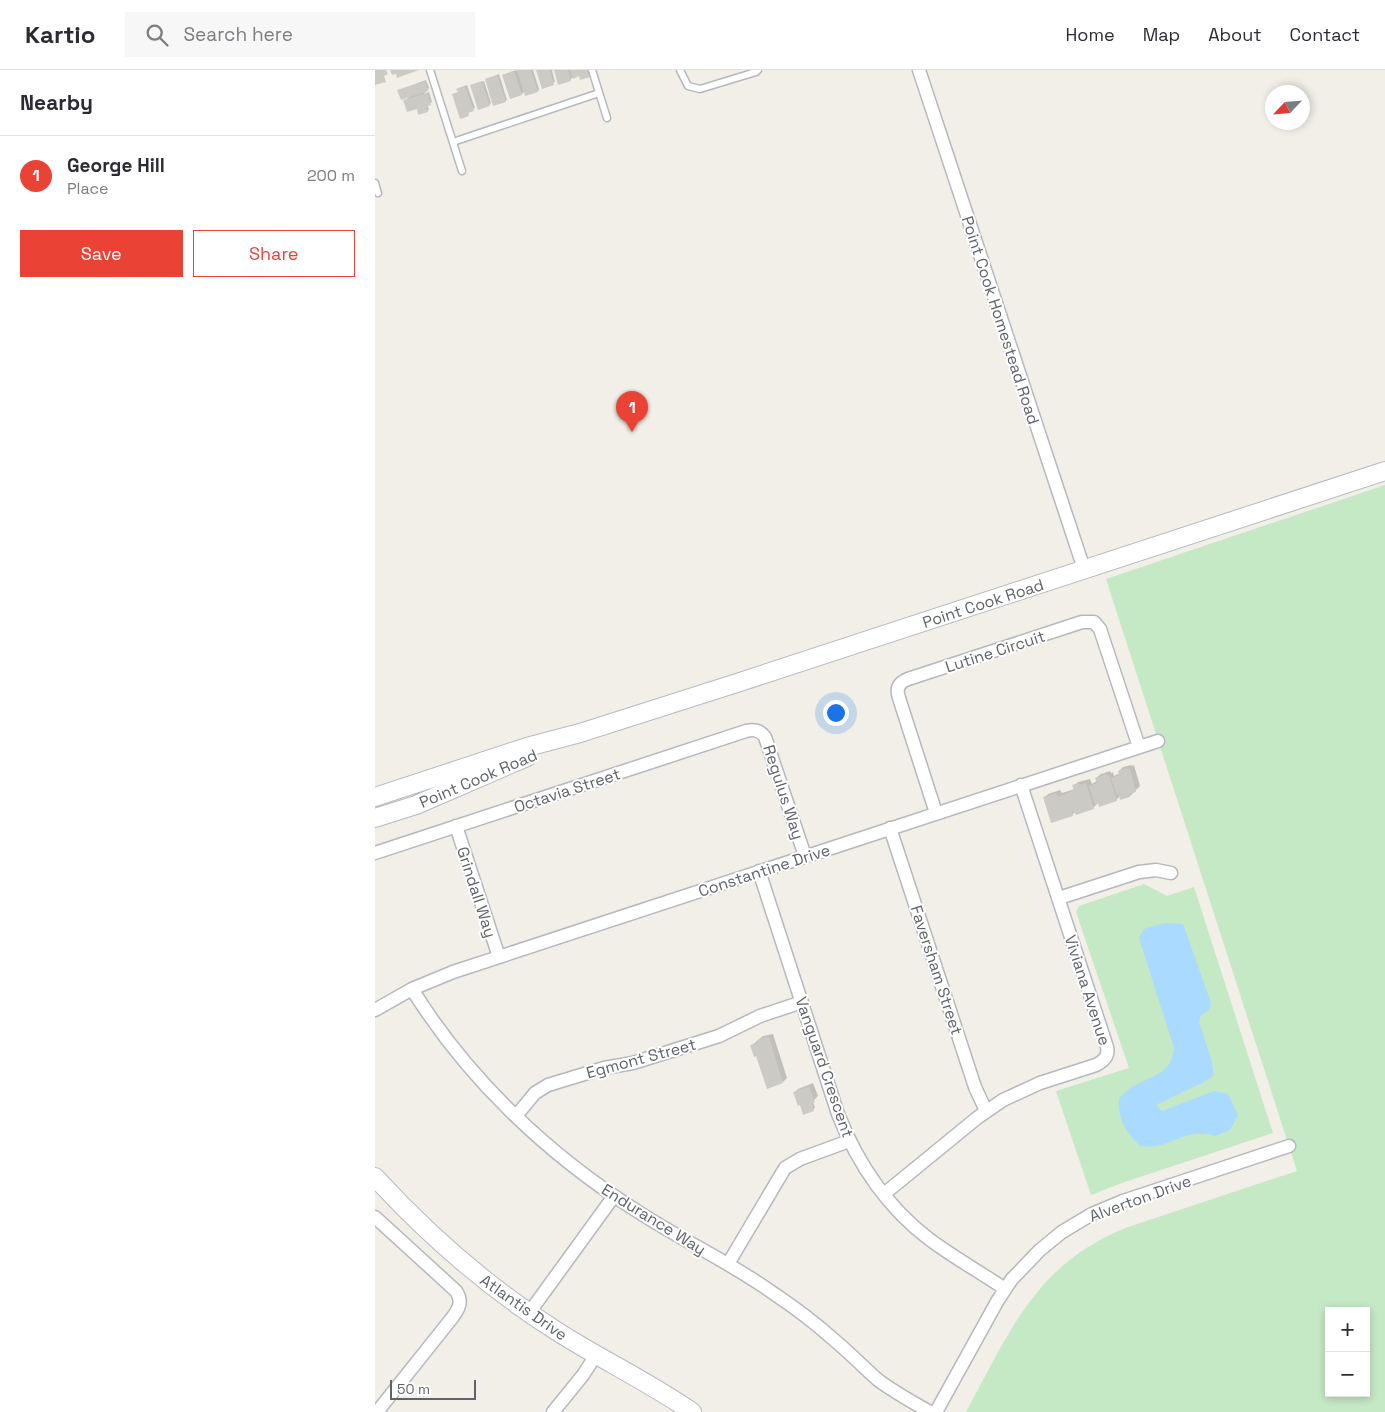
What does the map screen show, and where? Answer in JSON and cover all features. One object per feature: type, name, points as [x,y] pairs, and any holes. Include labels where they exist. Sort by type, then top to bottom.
[{"type":"main road","name":"Point Cook Road","points":[[375,797],[527,747],[580,733],[1385,471]]},
{"type":"main road","name":"Point Cook Road","points":[[375,818],[429,800],[580,733]]},
{"type":"main road","name":"Atlantis Drive","points":[[375,1177],[421,1224],[492,1286],[529,1313],[692,1412]]},
{"type":"street","name":"Point Cook Homestead Road","points":[[919,70],[1084,570]]},
{"type":"street","name":"Lutine Circuit","points":[[936,813],[899,698],[897,691],[899,685],[908,679],[1064,628],[1087,621],[1094,622],[1099,626],[1139,747]]},
{"type":"street","name":"Octavia Street","points":[[375,853],[746,731],[759,731]]},
{"type":"street","name":"Regulus Way","points":[[759,731],[765,737],[805,856]]},
{"type":"street","name":"Constantine Drive","points":[[375,1010],[412,989],[453,972],[1158,741]]},
{"type":"street","name":"Viviana Avenue","points":[[884,1194],[986,1111],[1003,1100],[1026,1088],[1096,1065],[1107,1055],[1107,1047],[1021,785]]},
{"type":"street","name":"Grindall Way","points":[[456,826],[499,957]]},
{"type":"street","name":"Faversham Street","points":[[890,828],[975,1087],[986,1111]]},
{"type":"street","points":[[1059,898],[1139,872],[1155,870],[1171,873]]},
{"type":"street","name":"Vanguard Crescent","points":[[759,871],[849,1141],[872,1179],[907,1219],[927,1237],[1005,1289]]},
{"type":"street","name":"Endurance Way","points":[[412,989],[467,1063],[516,1116],[567,1161],[651,1220],[774,1293],[813,1322],[879,1380],[929,1412]]},
{"type":"street","name":"Egmont Street","points":[[516,1116],[535,1094],[548,1086],[604,1068],[633,1064],[719,1036],[760,1016],[802,1002]]},
{"type":"street","points":[[728,1264],[785,1168],[800,1159],[849,1141]]},
{"type":"street","name":"Alverton Drive","points":[[936,1412],[1012,1279],[1062,1232],[1092,1214],[1128,1199],[1289,1146]]},
{"type":"street","points":[[529,1313],[615,1196]]},
{"type":"street","points":[[375,1217],[456,1291],[460,1300],[459,1307],[452,1318],[377,1412]]},
{"type":"street","points":[[553,1412],[583,1376],[596,1355]]},
{"type":"lane","points":[[430,70],[462,171]]},
{"type":"lane","points":[[591,70],[607,118]]},
{"type":"lane","points":[[680,70],[688,86],[700,89],[756,72],[757,70]]},
{"type":"lane","points":[[453,142],[599,93]]},
{"type":"lane","points":[[375,184],[378,193]]},
{"type":"green space","points":[[1385,485],[1385,1412],[966,1412],[1012,1327],[1048,1280],[1070,1260],[1096,1242],[1128,1227],[1297,1171],[1106,579]]},
{"type":"green space","points":[[1144,884],[1167,896],[1194,887],[1273,1133],[1091,1195],[1056,1091],[1129,1068],[1076,912],[1079,906]]},
{"type":"water","points":[[1165,923],[1183,924],[1211,1003],[1209,1010],[1201,1015],[1199,1022],[1212,1062],[1214,1075],[1206,1081],[1156,1105],[1162,1111],[1214,1091],[1228,1094],[1238,1115],[1230,1130],[1215,1136],[1199,1134],[1185,1136],[1156,1146],[1140,1146],[1123,1124],[1119,1112],[1119,1098],[1132,1087],[1165,1069],[1172,1057],[1174,1048],[1139,938],[1144,929]]},
{"type":"building","points":[[375,70],[386,70],[388,74],[384,76],[386,82],[375,85]]},
{"type":"building","points":[[390,70],[419,70],[397,78],[396,74],[392,75]]},
{"type":"building","points":[[517,70],[531,70],[538,92],[525,96]]},
{"type":"building","points":[[536,70],[550,70],[554,85],[542,89]]},
{"type":"building","points":[[554,70],[568,70],[571,81],[558,85]]},
{"type":"building","points":[[570,70],[587,70],[590,77],[580,80],[579,76],[573,79]]},
{"type":"building","points":[[514,71],[522,95],[510,99],[502,75]]},
{"type":"building","points":[[497,75],[506,102],[493,106],[485,79]]},
{"type":"building","points":[[425,81],[428,91],[401,100],[397,90]]},
{"type":"building","points":[[482,81],[490,106],[478,110],[470,85]]},
{"type":"building","points":[[465,86],[474,111],[468,113],[469,116],[460,119],[452,94],[458,92],[456,89]]},
{"type":"building","points":[[427,93],[431,105],[426,107],[428,112],[418,115],[417,109],[407,112],[403,100]]},
{"type":"building","points":[[1130,769],[1136,792],[1129,794],[1130,797],[1120,800],[1111,778],[1119,775],[1118,771]]},
{"type":"building","points":[[1106,774],[1107,776],[1109,775],[1117,801],[1099,807],[1098,803],[1095,804],[1089,786],[1097,783],[1095,778]]},
{"type":"building","points":[[1079,783],[1079,785],[1086,783],[1094,809],[1076,815],[1074,811],[1072,812],[1073,816],[1051,823],[1043,797],[1056,793],[1058,797],[1066,794],[1074,790],[1072,785]]},
{"type":"building","points":[[769,1037],[783,1083],[767,1089],[756,1056],[754,1057],[750,1045],[758,1043],[757,1040]]},
{"type":"building","points":[[809,1086],[815,1102],[812,1103],[814,1111],[803,1115],[793,1092]]},
{"type":"place","name":"George Hill","points":[[632,432]]}]
